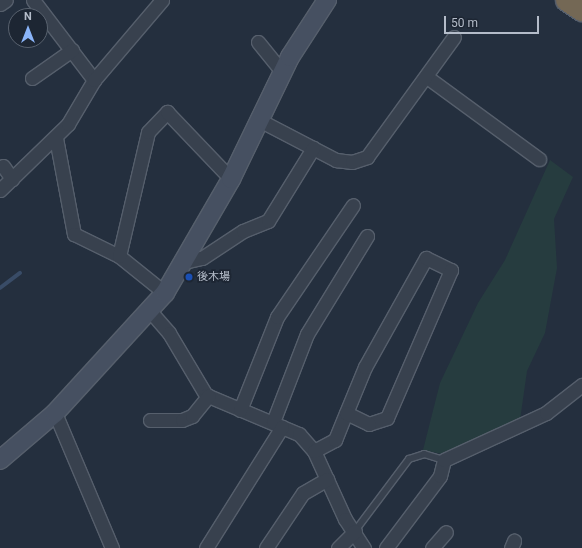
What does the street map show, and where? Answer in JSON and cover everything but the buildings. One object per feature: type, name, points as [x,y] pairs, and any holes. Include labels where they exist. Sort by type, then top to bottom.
[{"type":"highway","points":[[567,0],[582,10]]},
{"type":"street","points":[[0,4],[6,0]]},
{"type":"street","points":[[32,0],[94,80]]},
{"type":"street","points":[[0,190],[56,138],[79,109],[94,80],[162,0]]},
{"type":"street","points":[[0,460],[55,413],[165,293],[231,179],[261,121],[282,72],[327,0]]},
{"type":"street","points":[[261,121],[336,160],[352,162],[367,157],[427,77],[454,37]]},
{"type":"street","points":[[258,42],[282,72]]},
{"type":"street","points":[[32,78],[72,50]]},
{"type":"street","points":[[427,77],[539,159]]},
{"type":"street","points":[[119,256],[148,132],[167,112],[231,179]]},
{"type":"street","points":[[56,138],[74,234],[119,256],[165,293]]},
{"type":"street","points":[[184,262],[202,258],[243,231],[268,221],[313,148]]},
{"type":"street","points":[[3,166],[12,179]]},
{"type":"street","points":[[240,410],[277,317],[353,205]]},
{"type":"street","points":[[206,548],[278,424],[307,334],[367,236]]},
{"type":"street","points":[[314,451],[335,440],[346,413],[365,367],[426,258],[450,270],[387,418],[369,424],[346,413]]},
{"type":"street","points":[[150,311],[169,333],[208,396],[299,434],[314,451],[345,519],[355,531],[364,548]]},
{"type":"street","points":[[386,548],[440,476],[444,460],[546,413],[582,385]]},
{"type":"street","points":[[150,420],[182,420],[192,416],[208,396]]},
{"type":"street","points":[[55,413],[112,548]]},
{"type":"street","points":[[266,548],[303,493],[327,479]]},
{"type":"street","points":[[338,548],[355,531]]},
{"type":"street","points":[[432,548],[446,532]]},
{"type":"lane","points":[[355,531],[409,459],[424,454],[444,460]]},
{"type":"green space","points":[[550,160],[573,177],[554,219],[557,268],[545,333],[527,371],[520,420],[452,456],[423,450],[440,383],[478,303],[505,260]]},
{"type":"waterway","points":[[0,288],[20,273]]},
{"type":"place","name":"後木場","points":[[189,277]]}]
